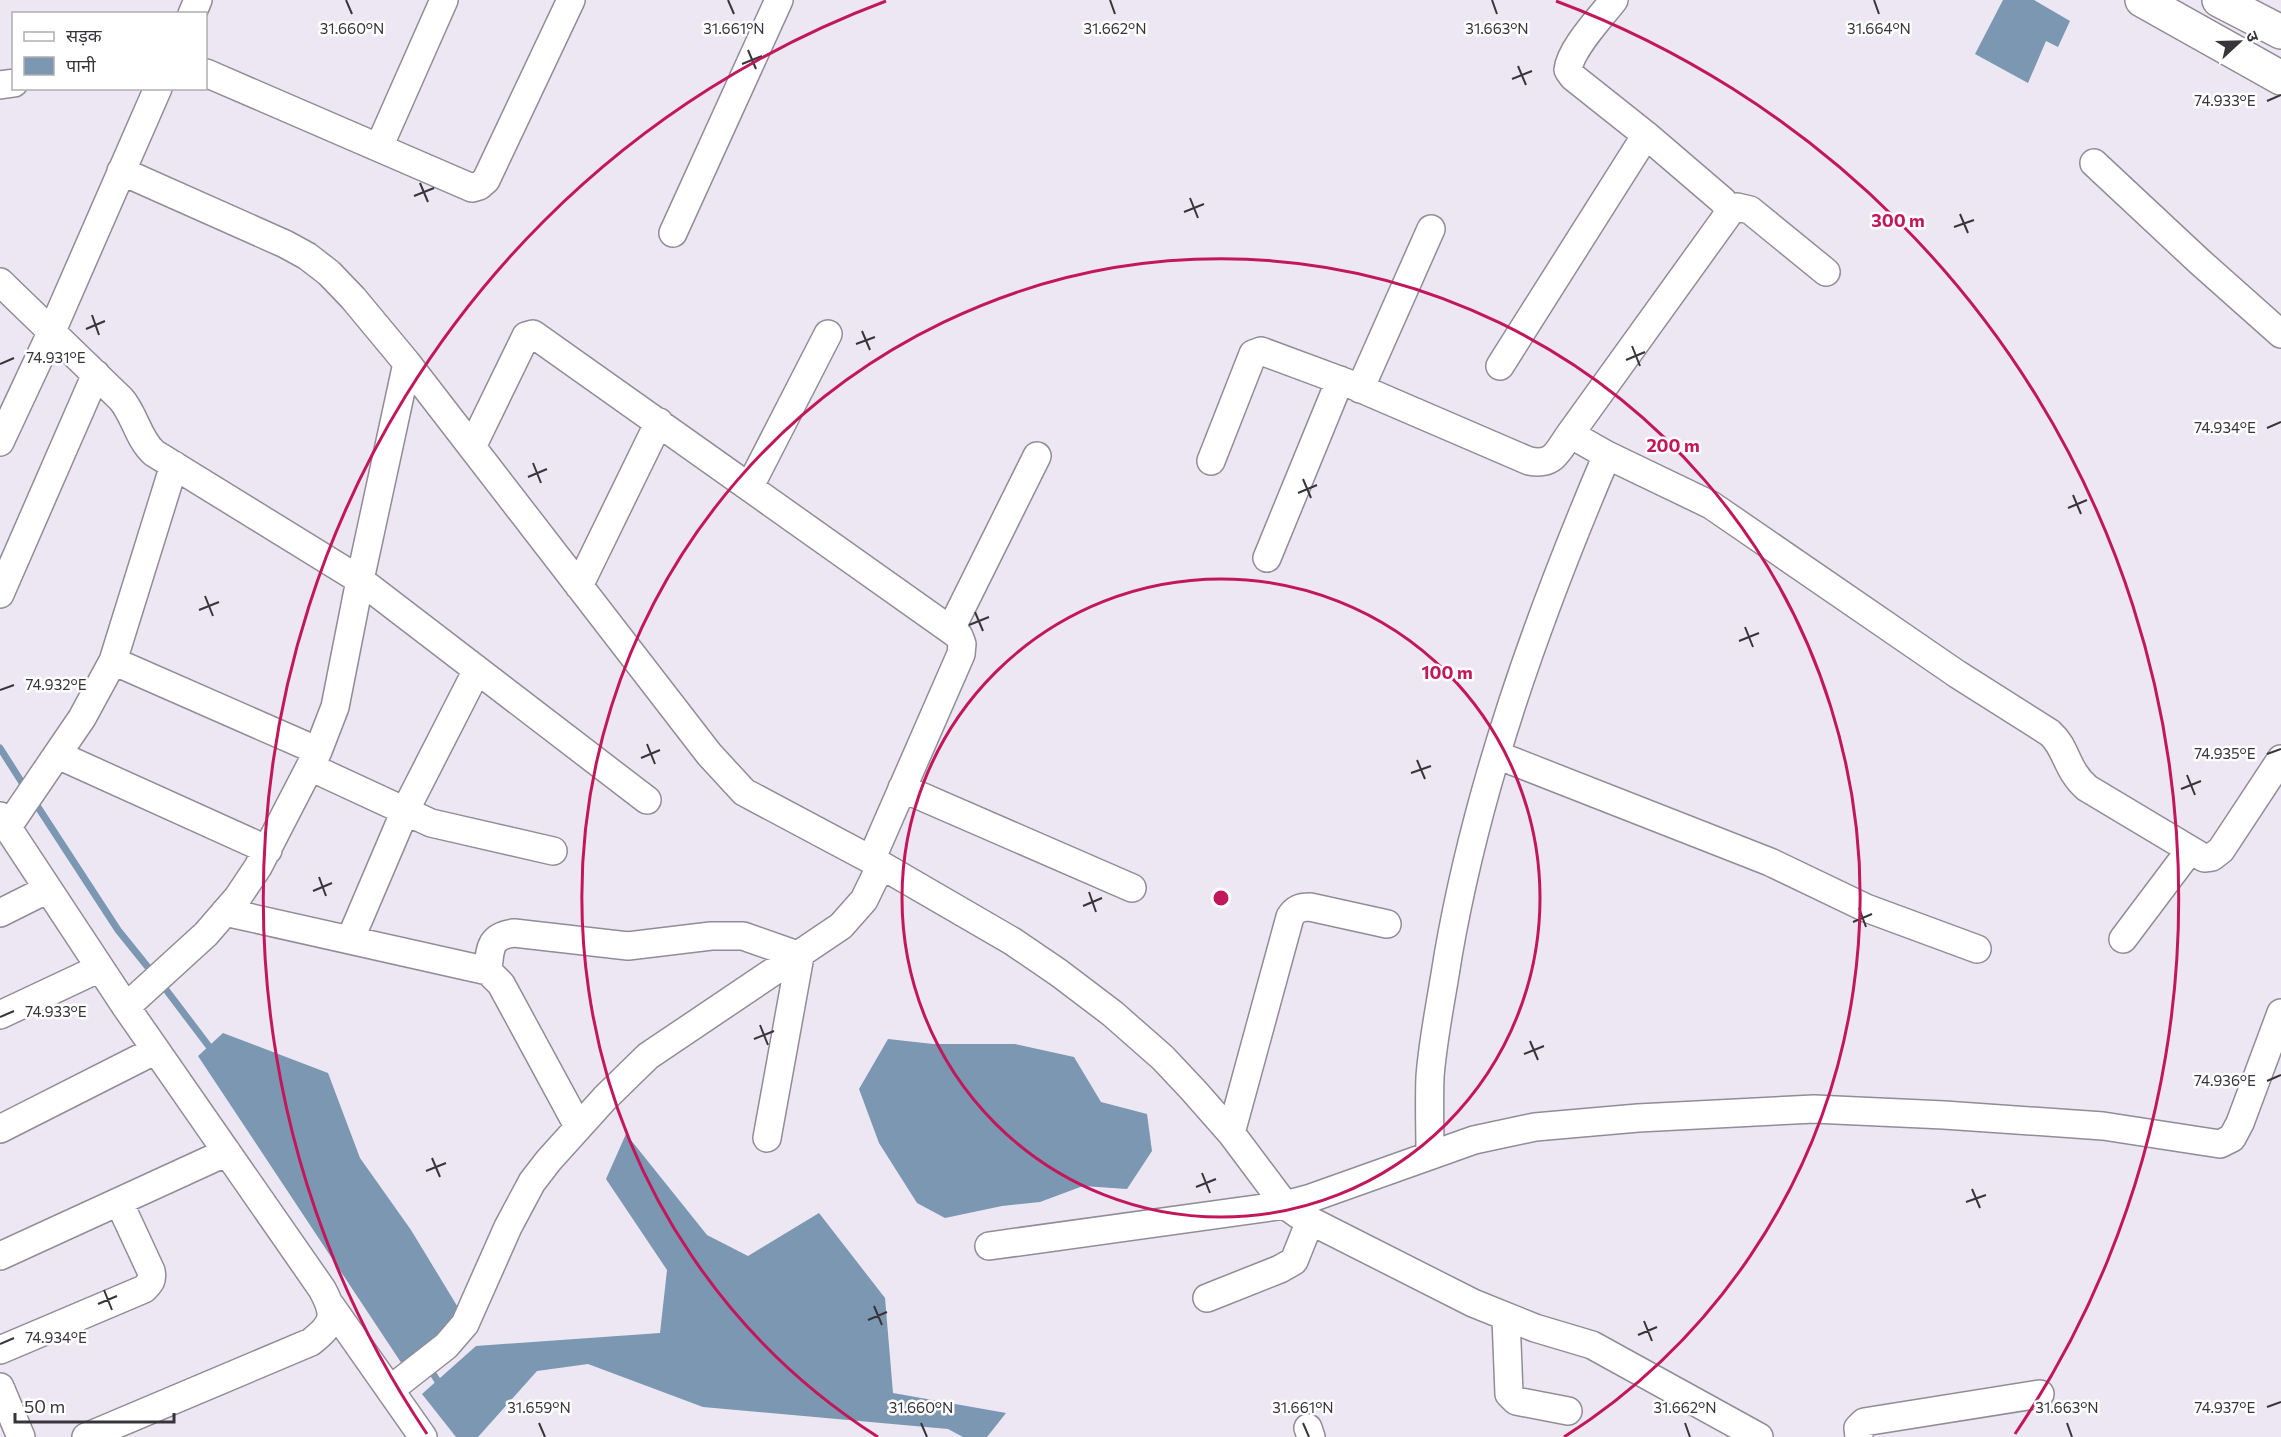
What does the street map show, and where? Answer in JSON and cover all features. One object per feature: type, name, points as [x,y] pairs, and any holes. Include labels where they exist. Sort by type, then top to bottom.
[{"type":"main road","points":[[2142,0],[2281,78]]},
{"type":"main road","points":[[2219,0],[2281,33]]},
{"type":"street","points":[[379,147],[444,0]]},
{"type":"street","points":[[207,73],[472,188],[486,180],[571,0]]},
{"type":"street","points":[[673,234],[779,0]]},
{"type":"street","points":[[1211,461],[1252,354],[1261,351],[1350,384],[1529,461],[1540,463],[1552,459],[1727,216],[1728,210],[1723,201],[1646,135],[1573,77],[1568,70],[1569,63],[1578,48],[1614,0]]},
{"type":"street","points":[[0,442],[51,333],[157,90]]},
{"type":"street","points":[[1500,366],[1646,135]]},
{"type":"street","points":[[2094,163],[2281,334]]},
{"type":"street","points":[[122,171],[285,244],[307,256],[329,273],[353,297],[407,363],[725,774],[744,792],[876,863],[1012,941],[1059,973],[1141,1037],[1231,1133],[1285,1205],[1310,1221],[1506,1318],[1554,1335],[1592,1345],[1759,1437]]},
{"type":"street","points":[[1728,210],[1737,207],[1750,210],[1826,272]]},
{"type":"street","points":[[1267,558],[1350,384],[1431,229]]},
{"type":"street","points":[[0,282],[129,407],[148,448],[360,580],[647,800]]},
{"type":"street","points":[[391,1389],[446,1346],[465,1324],[508,1227],[532,1182],[578,1126],[648,1056],[829,936],[853,914],[864,900],[902,788],[961,654],[962,644],[959,636],[951,629],[533,334],[526,336],[472,447]]},
{"type":"street","points":[[750,486],[828,334]]},
{"type":"street","points":[[126,1007],[198,941],[250,881],[314,759],[335,707],[407,363]]},
{"type":"street","points":[[0,594],[96,374]]},
{"type":"street","points":[[579,586],[659,422]]},
{"type":"street","points":[[1570,434],[1607,455],[1711,505],[1957,674],[2050,733],[2059,744],[2072,774],[2086,788],[2204,858],[2212,857],[2221,850],[2281,759]]},
{"type":"street","points":[[1431,1155],[1430,1078],[1436,1032],[1456,912],[1476,827],[1519,680],[1543,612],[1607,455]]},
{"type":"street","points":[[951,629],[1037,456]]},
{"type":"street","points":[[174,465],[113,661],[82,718],[58,755],[4,822],[100,969],[423,1437]]},
{"type":"street","points":[[113,661],[314,759],[405,811],[431,823],[553,851]]},
{"type":"street","points":[[350,940],[405,811],[477,670]]},
{"type":"street","points":[[58,755],[268,850]]},
{"type":"street","points":[[1497,755],[1770,862],[1866,908],[1977,949]]},
{"type":"street","points":[[902,788],[1132,888]]},
{"type":"street","points":[[2123,939],[2190,850]]},
{"type":"street","points":[[0,913],[48,889]]},
{"type":"street","points":[[1231,1133],[1290,917],[1294,911],[1310,906],[1387,924]]},
{"type":"street","points":[[225,912],[488,971],[501,984],[578,1126]]},
{"type":"street","points":[[488,971],[491,947],[496,939],[505,934],[514,933],[628,946],[711,936],[743,936],[800,956]]},
{"type":"street","points":[[767,1138],[800,956]]},
{"type":"street","points":[[0,1015],[100,969]]},
{"type":"street","points":[[989,1246],[1285,1205],[1311,1198],[1474,1140],[1535,1127],[1638,1118],[1814,1109],[1986,1116],[2103,1126],[2220,1144],[2232,1138],[2240,1123],[2281,1013]]},
{"type":"street","points":[[0,1129],[156,1050]]},
{"type":"street","points":[[0,1256],[227,1152]]},
{"type":"street","points":[[0,1350],[144,1289],[150,1283],[151,1271],[119,1202]]},
{"type":"street","points":[[1207,1298],[1280,1269],[1294,1261],[1310,1221]]},
{"type":"street","points":[[86,1437],[312,1342],[325,1332],[330,1322],[331,1306]]},
{"type":"street","points":[[1506,1318],[1507,1388],[1511,1399],[1568,1411]]},
{"type":"street","points":[[0,1388],[21,1437]]},
{"type":"street","points":[[1860,1437],[1858,1428],[1864,1422],[2040,1394]]},
{"type":"water","points":[[2003,0],[2034,0],[2070,21],[2058,47],[2046,41],[2028,83],[1975,54]]},
{"type":"water","points":[[223,1033],[328,1073],[360,1158],[411,1230],[462,1314],[406,1370],[198,1056]]},
{"type":"water","points":[[888,1039],[933,1044],[1015,1044],[1074,1057],[1101,1102],[1147,1114],[1152,1151],[1127,1189],[1083,1186],[1040,1202],[1002,1206],[945,1218],[917,1203],[879,1143],[859,1089]]},
{"type":"water","points":[[626,1134],[707,1235],[748,1256],[819,1213],[885,1298],[893,1393],[1006,1413],[987,1437],[963,1437],[948,1429],[703,1407],[588,1364],[537,1371],[478,1437],[456,1437],[422,1394],[476,1346],[660,1333],[667,1270],[606,1179]]},
{"type":"waterway","points":[[0,748],[26,789]]},
{"type":"waterway","points":[[34,801],[118,930],[151,971]]},
{"type":"waterway","points":[[164,987],[214,1053]]},
{"type":"waterway","points":[[432,1372],[442,1388]]}]
